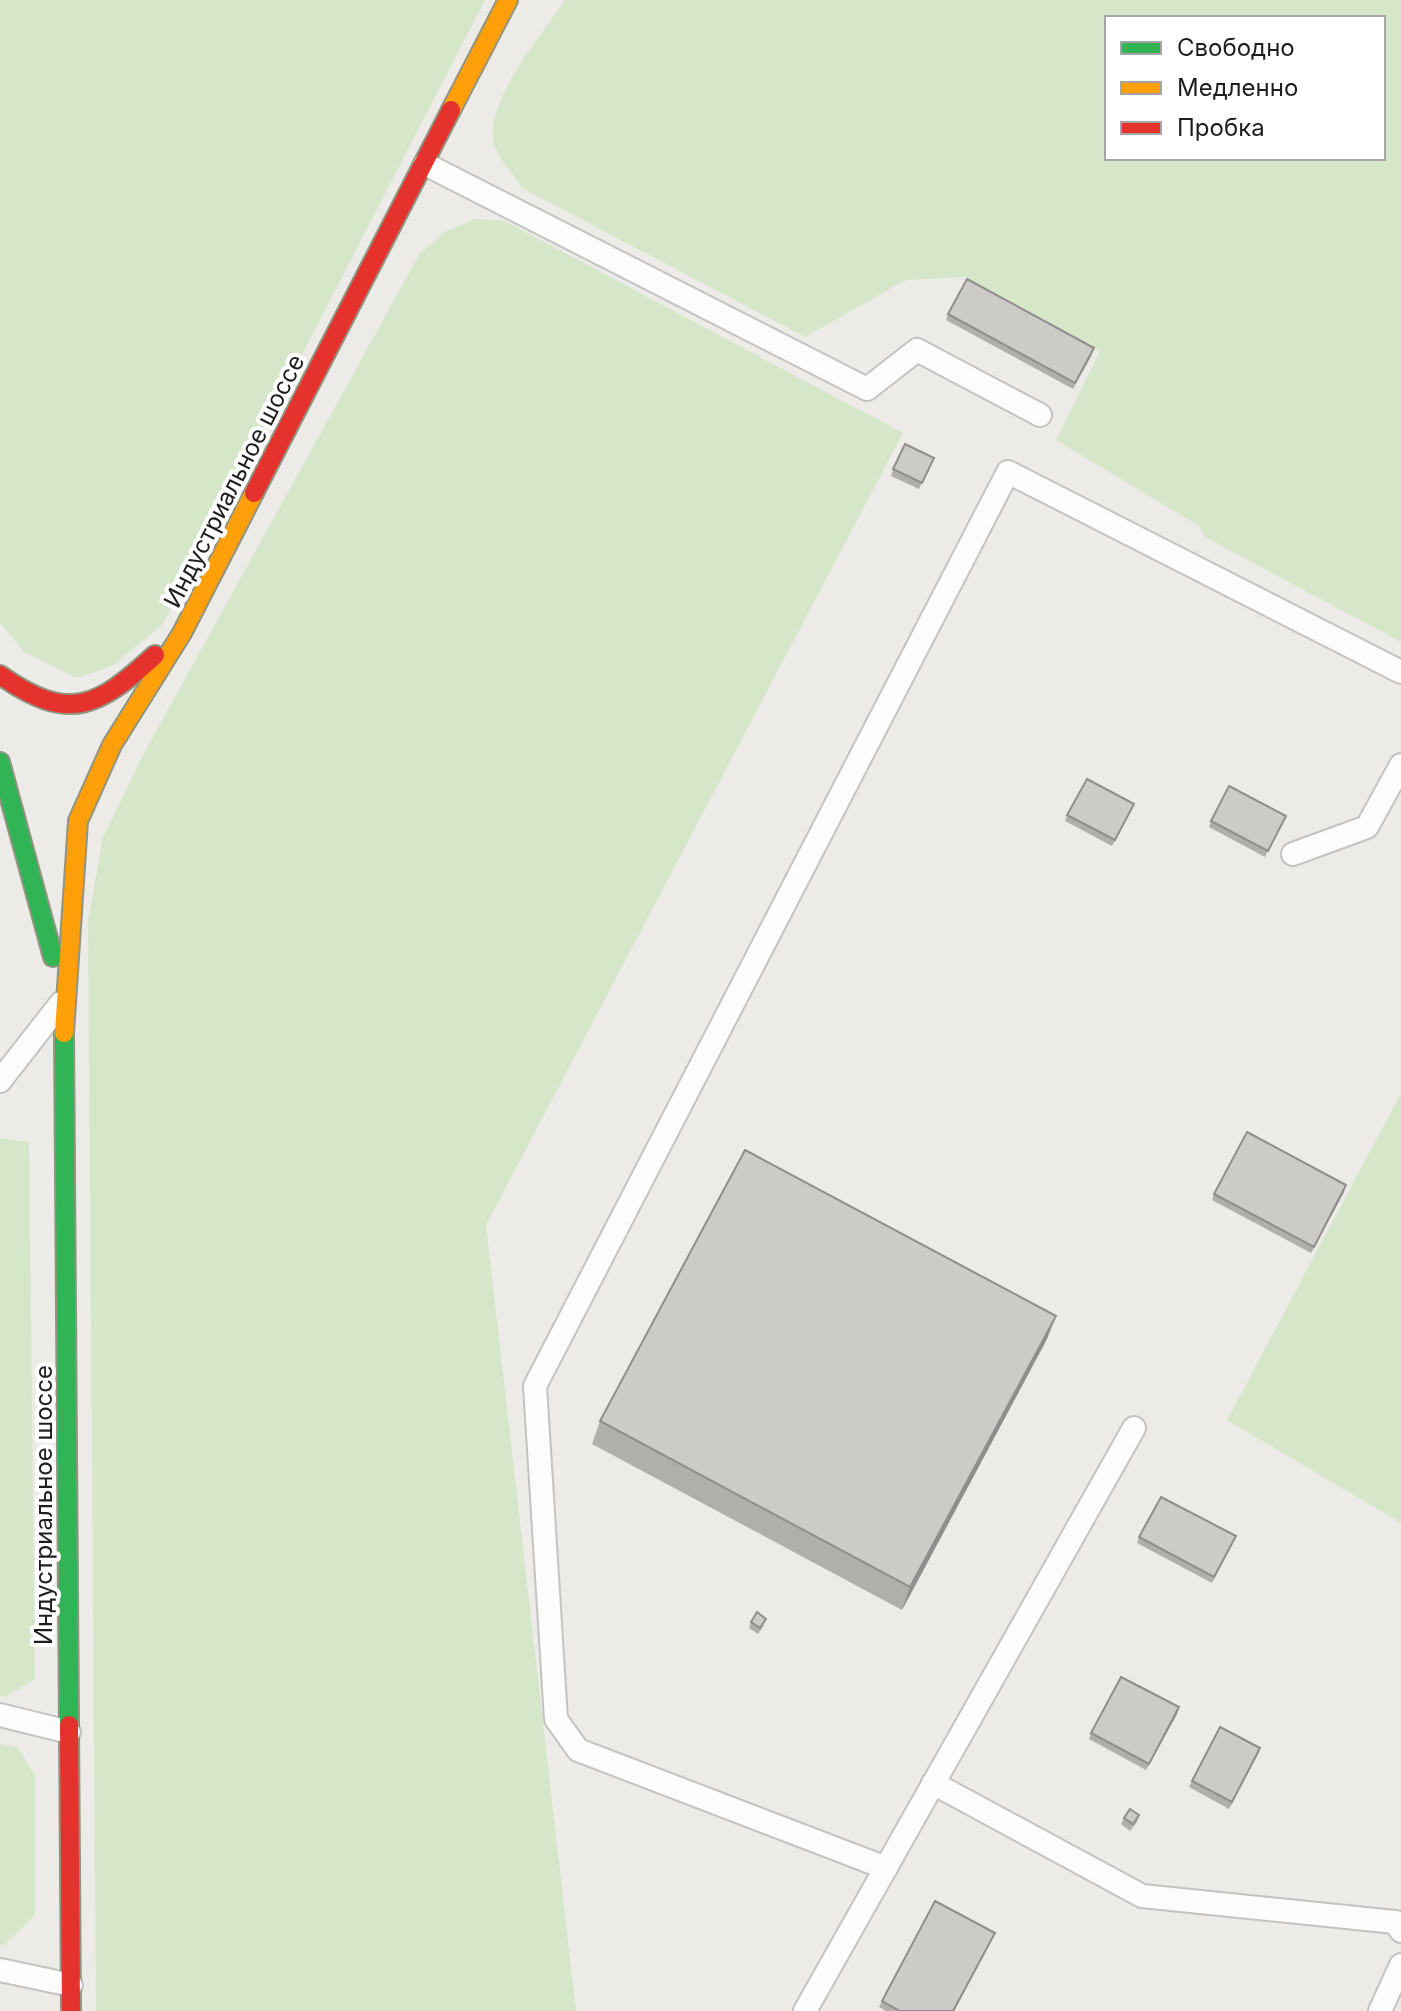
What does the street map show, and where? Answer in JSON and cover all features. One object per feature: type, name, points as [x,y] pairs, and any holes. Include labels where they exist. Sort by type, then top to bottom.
[{"type":"main road","name":"Индустриальное шоссе","points":[[71,2011],[64,999],[78,821],[112,745],[182,633],[508,0]]},
{"type":"main road","points":[[0,675],[20,690],[62,704],[102,699],[182,633]]},
{"type":"main road","name":"Индустриальное шоссе","points":[[0,762],[24,838],[64,999]]},
{"type":"lane","points":[[425,164],[867,389],[917,350],[1040,415]]},
{"type":"lane","points":[[886,1868],[578,1750],[556,1719],[535,1386],[1008,472],[1401,672]]},
{"type":"lane","points":[[1293,854],[1367,827],[1401,765]]},
{"type":"lane","points":[[0,1081],[64,999]]},
{"type":"lane","points":[[805,2011],[1134,1428]]},
{"type":"lane","points":[[0,1715],[69,1732]]},
{"type":"lane","points":[[933,1783],[1142,1896],[1395,1922],[1401,1931]]},
{"type":"lane","points":[[1380,2011],[1401,1965]]},
{"type":"lane","points":[[0,1970],[71,1985]]},
{"type":"green space","points":[[0,0],[485,0],[163,624],[114,665],[77,678],[24,652],[0,623]]},
{"type":"green space","points":[[565,0],[1401,0],[1401,642],[1205,537],[1199,526],[1056,440],[1100,351],[966,277],[906,280],[805,337],[522,188],[497,152],[493,130],[505,91],[529,50]]},
{"type":"green space","points":[[475,219],[505,221],[903,433],[486,1225],[576,2011],[96,2011],[88,921],[103,837],[144,753],[420,253],[445,232]]},
{"type":"green space","points":[[1401,1093],[1401,1523],[1227,1420]]},
{"type":"green space","points":[[0,1138],[29,1142],[35,1679],[5,1697],[0,1695]]},
{"type":"green space","points":[[0,1744],[17,1747],[35,1775],[35,1915],[4,1945],[0,1944]]},
{"type":"building","points":[[967,279],[1094,348],[1075,383],[948,314]]},
{"type":"building","points":[[905,444],[934,458],[922,483],[893,469]]},
{"type":"building","points":[[1087,779],[1134,804],[1115,840],[1067,815]]},
{"type":"building","points":[[1229,786],[1286,816],[1268,851],[1211,821]]},
{"type":"building","points":[[1247,1132],[1346,1185],[1314,1247],[1214,1194]]},
{"type":"building","points":[[745,1150],[1056,1316],[910,1587],[600,1421]]},
{"type":"building","points":[[1161,1497],[1236,1536],[1214,1577],[1139,1537]]},
{"type":"building","points":[[757,1612],[766,1619],[760,1628],[751,1622]]},
{"type":"building","points":[[1121,1677],[1179,1707],[1149,1764],[1091,1733]]},
{"type":"building","points":[[1220,1727],[1260,1748],[1232,1802],[1192,1781]]},
{"type":"building","points":[[1130,1809],[1139,1815],[1133,1824],[1124,1818]]},
{"type":"building","points":[[935,1901],[995,1933],[953,2011],[900,2011],[882,2001]]},
{"type":"traffic: fast","points":[[0,762],[53,957]]},
{"type":"traffic: fast","points":[[64,1033],[69,1725]]},
{"type":"traffic: slow","points":[[451,110],[508,0]]},
{"type":"traffic: slow","points":[[64,1033],[78,821],[112,745],[182,633],[254,493]]},
{"type":"traffic: jam","points":[[254,493],[451,110]]},
{"type":"traffic: jam","points":[[0,675],[46,700],[65,704],[82,703],[117,687],[155,655]]},
{"type":"traffic: jam","points":[[69,1725],[71,2011]]}]
